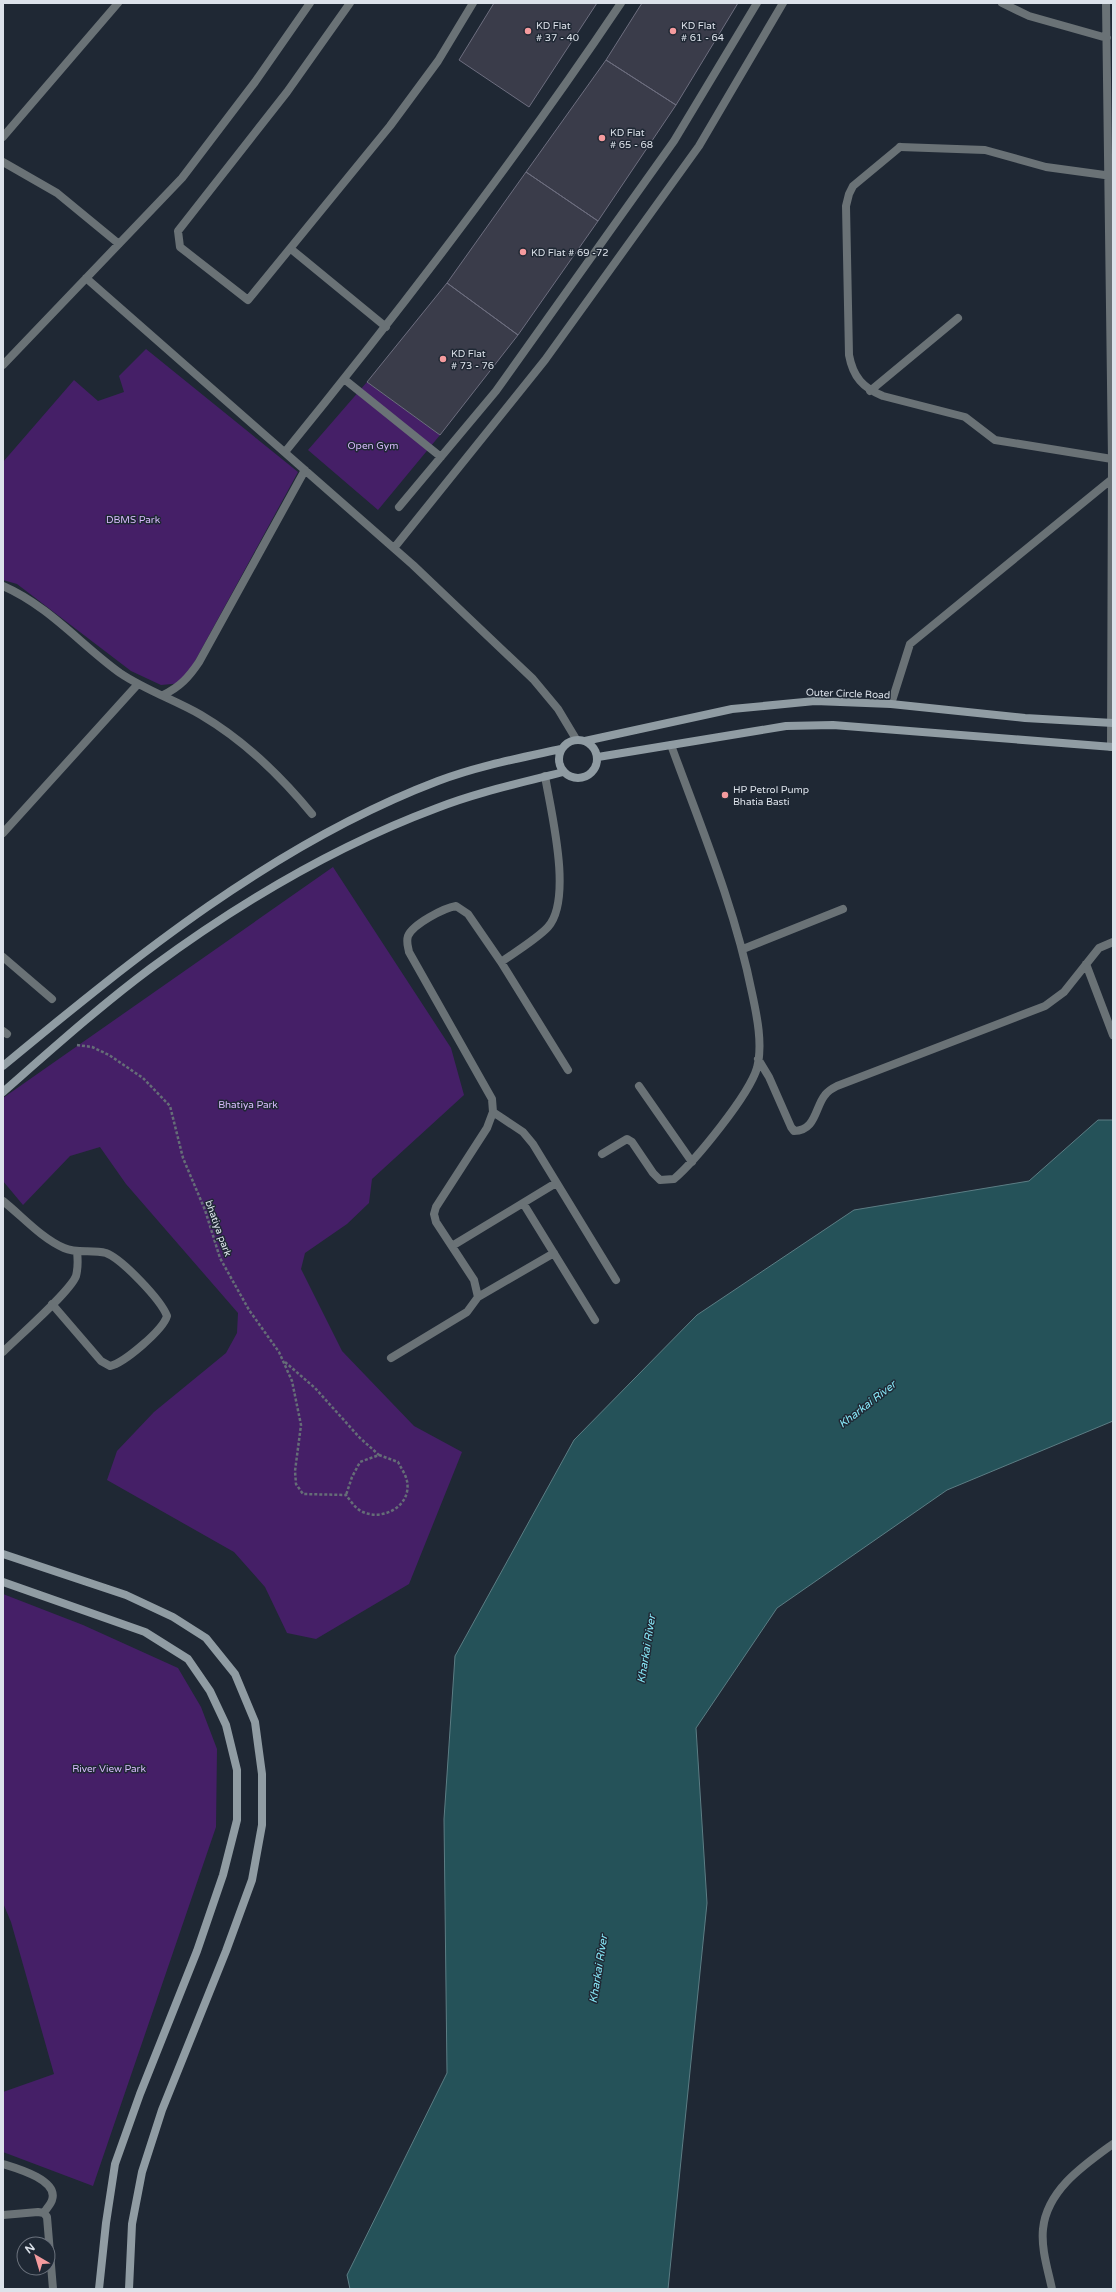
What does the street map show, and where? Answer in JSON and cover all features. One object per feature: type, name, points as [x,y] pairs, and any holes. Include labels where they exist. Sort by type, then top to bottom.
[{"type":"main road","name":"Outer Circle Road","points":[[585,741],[732,709],[815,700],[891,704],[1025,718],[1113,723]]},
{"type":"main road","points":[[598,757],[786,726],[833,725],[1112,747]]},
{"type":"main road","points":[[576,739],[592,744],[598,757],[592,772],[585,777],[577,779],[563,772],[559,765],[558,757],[561,749],[568,742],[576,739]]},
{"type":"main road","points":[[3,1066],[162,940],[213,902],[342,825],[438,781],[494,763],[561,749]]},
{"type":"main road","points":[[3,1092],[62,1041],[150,969],[207,928],[263,893],[336,853],[437,807],[485,792],[563,772]]},
{"type":"main road","points":[[3,1554],[126,1595],[173,1617],[206,1638],[235,1674],[255,1722],[262,1774],[262,1825],[252,1880],[226,1951],[162,2110],[142,2172],[132,2224],[128,2289]]},
{"type":"main road","points":[[3,1582],[145,1632],[188,1659],[210,1691],[226,1725],[237,1770],[237,1820],[223,1875],[197,1951],[140,2094],[115,2164],[106,2223],[99,2289]]},
{"type":"street","points":[[3,137],[118,3]]},
{"type":"street","points":[[3,365],[182,178],[255,82],[310,3]]},
{"type":"street","points":[[350,3],[287,92],[178,231],[180,247],[248,300],[291,249],[399,114],[438,61],[474,3]]},
{"type":"street","points":[[285,452],[386,327],[571,78],[621,3]]},
{"type":"street","points":[[399,507],[496,391],[674,141],[757,3]]},
{"type":"street","points":[[394,548],[545,360],[694,152],[783,3]]},
{"type":"street","points":[[1002,3],[1028,16],[1107,38]]},
{"type":"street","points":[[1106,3],[1110,29],[1107,38],[1110,98],[1113,459],[1112,747]]},
{"type":"street","points":[[1111,176],[1046,167],[985,150],[900,147],[854,186],[848,194],[846,206],[849,356],[856,376],[870,391],[965,417],[995,440],[1113,459]]},
{"type":"street","points":[[3,162],[57,193],[119,244]]},
{"type":"street","points":[[291,249],[386,327]]},
{"type":"street","points":[[86,278],[394,548],[533,679],[558,709],[576,739]]},
{"type":"street","points":[[870,391],[958,318]]},
{"type":"street","points":[[344,379],[441,457]]},
{"type":"street","points":[[163,695],[177,688],[189,677],[199,662],[305,470]]},
{"type":"street","points":[[891,704],[910,644],[1112,479]]},
{"type":"street","points":[[3,586],[36,604],[119,672],[138,684],[201,715],[260,758],[291,788],[312,814]]},
{"type":"street","points":[[3,833],[138,684]]},
{"type":"street","points":[[602,1154],[627,1139],[632,1142],[653,1173],[660,1180],[674,1180],[692,1162],[750,1086],[758,1059],[757,1017],[743,949],[720,879],[671,745]]},
{"type":"street","points":[[501,962],[548,927],[556,912],[559,892],[559,868],[545,776]]},
{"type":"street","points":[[478,1297],[474,1280],[436,1222],[434,1214],[436,1207],[478,1143],[493,1112],[492,1099],[410,952],[407,942],[408,934],[432,916],[448,907],[456,906],[468,914],[501,962],[568,1070]]},
{"type":"street","points":[[743,949],[842,908]]},
{"type":"street","points":[[758,1059],[769,1077],[791,1127],[794,1131],[798,1131],[812,1122],[818,1113],[824,1095],[830,1090],[1045,1006],[1064,992],[1099,948],[1113,942]]},
{"type":"street","points":[[3,958],[52,1000]]},
{"type":"street","points":[[1086,964],[1113,1035]]},
{"type":"street","points":[[639,1086],[692,1162]]},
{"type":"street","points":[[493,1112],[523,1132],[533,1144],[616,1280]]},
{"type":"street","points":[[452,1246],[556,1183]]},
{"type":"street","points":[[3,1201],[53,1242],[64,1248],[77,1252],[106,1254],[122,1262],[162,1306],[167,1316],[166,1320],[124,1360],[110,1366],[101,1361],[52,1304]]},
{"type":"street","points":[[523,1203],[595,1320]]},
{"type":"street","points":[[3,1352],[52,1304],[75,1277],[79,1262],[77,1252]]},
{"type":"street","points":[[391,1358],[467,1312],[478,1297],[554,1253]]},
{"type":"street","points":[[1052,2289],[1044,2253],[1043,2229],[1047,2210],[1062,2188],[1079,2169],[1113,2144]]},
{"type":"street","points":[[3,2164],[33,2174],[50,2187],[53,2194],[52,2200],[44,2213]]},
{"type":"street","points":[[3,2215],[44,2213]]},
{"type":"street","points":[[44,2213],[48,2222],[53,2289]]},
{"type":"path","name":"bhatiya park","points":[[62,1041],[72,1045],[92,1047],[109,1055],[143,1078],[170,1106],[183,1158],[205,1210],[220,1258],[249,1310],[283,1360],[292,1381],[301,1424],[295,1471],[296,1484],[303,1494],[346,1495]]},
{"type":"path","points":[[283,1360],[315,1388],[360,1438],[380,1455],[398,1462],[407,1482],[406,1497],[395,1511],[376,1515],[360,1511],[346,1495],[352,1477],[360,1462],[380,1455]]},
{"type":"green space","name":"DBMS Park","points":[[146,349],[298,472],[183,683],[161,685],[131,671],[17,584],[3,580],[3,462],[74,380],[98,401],[124,392],[119,376]]},
{"type":"green space","name":"Open Gym","points":[[367,382],[440,435],[378,510],[308,450]]},
{"type":"green space","name":"Bhatiya Park","points":[[333,867],[451,1048],[464,1095],[372,1179],[369,1203],[347,1224],[305,1253],[301,1269],[342,1351],[414,1426],[462,1452],[409,1584],[316,1639],[287,1633],[265,1587],[234,1552],[107,1480],[117,1451],[154,1412],[226,1353],[237,1333],[238,1313],[126,1184],[100,1147],[70,1156],[23,1205],[3,1181],[3,1098]]},
{"type":"green space","name":"River View Park","points":[[3,1594],[83,1625],[178,1668],[201,1707],[217,1749],[216,1827],[93,2186],[3,2152],[3,2092],[54,2074],[11,1922],[3,1903]]},
{"type":"water","name":"Kharkai River","points":[[1098,1120],[1113,1120],[1113,1421],[947,1490],[777,1608],[696,1728],[707,1903],[668,2289],[350,2289],[347,2275],[447,2073],[444,1819],[455,1656],[574,1440],[697,1315],[854,1210],[1029,1181]]},
{"type":"building","name":"KD Flat # 37 - 40","points":[[494,3],[597,3],[529,107],[459,60]]},
{"type":"building","name":"KD Flat # 61 - 64","points":[[642,3],[738,3],[676,105],[606,60]]},
{"type":"building","name":"KD Flat # 65 - 68","points":[[606,60],[676,105],[598,221],[526,172]]},
{"type":"building","name":"KD Flat # 69 -72","points":[[526,172],[598,221],[518,335],[447,283]]},
{"type":"building","name":"KD Flat # 73 - 76","points":[[447,283],[518,335],[440,435],[367,382]]},
{"type":"place","name":"KD Flat # 37 - 40","points":[[528,31]]},
{"type":"place","name":"KD Flat # 61 - 64","points":[[673,31]]},
{"type":"place","name":"KD Flat # 65 - 68","points":[[602,138]]},
{"type":"place","name":"KD Flat # 69 -72","points":[[523,252]]},
{"type":"place","name":"KD Flat # 73 - 76","points":[[443,359]]},
{"type":"place","name":"HP Petrol Pump Bhatia Basti","points":[[725,795]]}]
